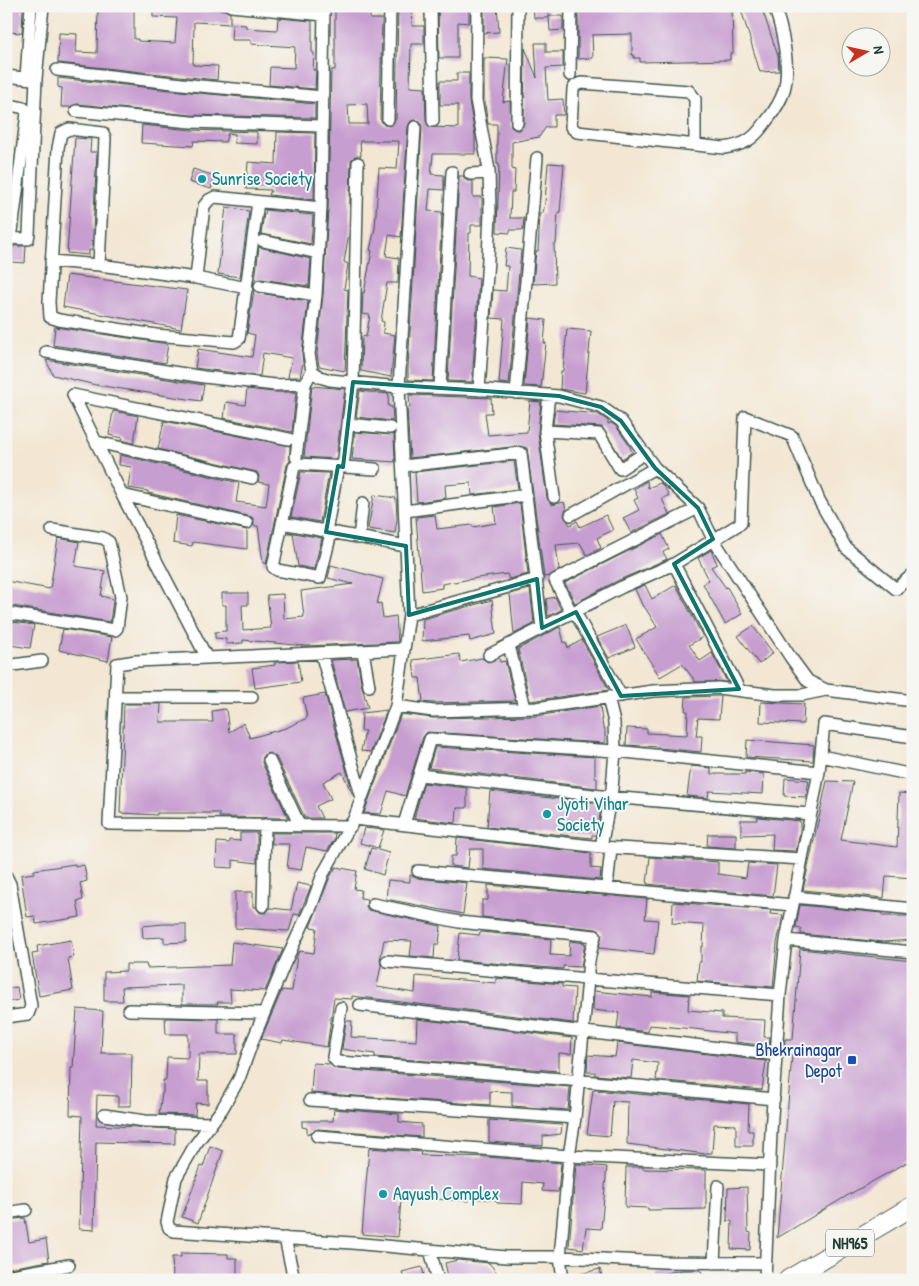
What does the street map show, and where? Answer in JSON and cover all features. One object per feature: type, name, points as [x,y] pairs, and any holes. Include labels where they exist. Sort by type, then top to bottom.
[{"type":"highway","name":"NH965","points":[[799,1277],[913,1206]]},
{"type":"street","points":[[6,104],[24,108],[27,112],[11,195],[8,238],[28,239],[31,6]]},
{"type":"street","points":[[31,78],[43,6]]},
{"type":"street","points":[[231,6],[324,11],[321,208],[316,295],[309,354],[312,371],[305,384],[296,457]]},
{"type":"street","points":[[388,119],[390,6]]},
{"type":"street","points":[[431,6],[433,121]]},
{"type":"street","points":[[477,6],[476,100],[489,173],[488,258],[479,390]]},
{"type":"street","points":[[517,123],[518,6]]},
{"type":"street","points":[[570,75],[571,6]]},
{"type":"street","points":[[694,144],[696,99],[689,91],[581,83],[573,89],[572,127],[574,130],[724,148],[740,145],[752,138],[774,112],[784,90],[786,72],[784,51],[774,6]]},
{"type":"street","points":[[57,70],[322,97]]},
{"type":"street","points":[[6,76],[31,78]]},
{"type":"street","points":[[76,111],[191,122],[322,126]]},
{"type":"street","points":[[415,127],[399,386],[409,615],[396,706],[352,823],[326,868],[311,907],[264,1013],[239,1079],[176,1178],[167,1222],[169,1228],[174,1231],[285,1238],[506,1257],[560,1256],[664,1262],[766,1263]]},
{"type":"street","points":[[99,265],[105,138],[103,133],[69,129],[61,133],[58,148],[52,261],[50,316],[59,320],[156,335],[234,342],[239,339],[258,202]]},
{"type":"street","points":[[516,393],[538,158]]},
{"type":"street","points":[[358,163],[353,382],[341,467],[321,576],[317,578],[273,568],[296,464],[341,467],[375,469]]},
{"type":"street","points":[[440,388],[452,172]]},
{"type":"street","points":[[470,174],[489,173]]},
{"type":"street","points":[[196,278],[204,206],[209,200],[215,197],[321,208]]},
{"type":"street","points":[[263,241],[318,253]]},
{"type":"street","points":[[52,261],[99,265],[196,278],[247,288]]},
{"type":"street","points":[[260,286],[316,295]]},
{"type":"street","points":[[46,352],[204,377],[275,385],[305,384]]},
{"type":"street","points":[[312,371],[320,377],[330,380],[549,395],[601,407],[621,421],[655,468],[698,508],[713,539],[808,681],[826,690]]},
{"type":"street","points":[[207,658],[122,495],[73,395],[289,439]]},
{"type":"street","points":[[549,395],[544,431],[554,497]]},
{"type":"street","points":[[489,655],[674,564],[740,523],[745,417],[792,436],[819,500],[846,548],[896,589],[913,574]]},
{"type":"street","points":[[348,424],[390,428]]},
{"type":"street","points":[[544,431],[599,434],[620,469],[645,453]]},
{"type":"street","points":[[97,442],[252,478]]},
{"type":"street","points":[[402,466],[521,453],[542,628]]},
{"type":"street","points":[[571,515],[655,468]]},
{"type":"street","points":[[122,495],[247,523]]},
{"type":"street","points":[[404,511],[526,495]]},
{"type":"street","points":[[359,538],[363,503]]},
{"type":"street","points":[[621,696],[555,580],[698,508]]},
{"type":"street","points":[[282,523],[406,546]]},
{"type":"street","points":[[6,613],[115,630],[117,628],[120,597],[109,542],[103,538],[52,530]]},
{"type":"street","points":[[674,564],[739,689]]},
{"type":"street","points":[[409,615],[536,579]]},
{"type":"street","points":[[509,645],[524,708]]},
{"type":"street","points":[[404,649],[136,661],[117,664],[109,824],[300,826],[352,823],[404,824],[606,848],[802,859]]},
{"type":"street","points":[[363,651],[369,686]]},
{"type":"street","points":[[321,653],[362,798]]},
{"type":"street","points":[[6,666],[42,661]]},
{"type":"street","points":[[396,706],[433,711],[524,708],[661,691],[718,688],[739,689],[775,695],[802,694],[826,690],[913,701]]},
{"type":"street","points":[[116,697],[252,697]]},
{"type":"street","points":[[607,888],[606,848],[616,750],[614,722],[608,698]]},
{"type":"street","points":[[765,1280],[780,995],[786,940],[819,772],[824,724],[913,737]]},
{"type":"street","points":[[404,824],[430,739],[616,750],[819,772]]},
{"type":"street","points":[[820,756],[913,775]]},
{"type":"street","points":[[269,760],[300,826]]},
{"type":"street","points":[[420,775],[610,797],[810,814]]},
{"type":"street","points":[[263,906],[265,825]]},
{"type":"street","points":[[418,870],[607,888],[913,909]]},
{"type":"street","points":[[6,876],[14,901],[31,1006],[28,1014],[6,1017]]},
{"type":"street","points":[[373,904],[459,922],[595,936],[587,970],[588,979],[575,1118],[569,1156],[560,1256],[563,1280]]},
{"type":"street","points":[[786,940],[913,952]]},
{"type":"street","points":[[387,961],[780,995]]},
{"type":"street","points":[[360,1005],[777,1055]]},
{"type":"street","points":[[341,1008],[333,1057],[337,1062],[578,1080],[774,1099]]},
{"type":"street","points":[[129,1010],[264,1013]]},
{"type":"street","points":[[310,1100],[575,1118]]},
{"type":"street","points":[[104,1115],[145,1121],[211,1123]]},
{"type":"street","points":[[317,1136],[569,1156],[770,1165]]},
{"type":"street","points":[[714,1263],[718,1186]]},
{"type":"street","points":[[6,1213],[26,1210]]},
{"type":"street","points":[[285,1238],[294,1280]]},
{"type":"street","points":[[430,1250],[438,1280]]},
{"type":"street","points":[[6,1276],[69,1265]]},
{"type":"highlighted area","points":[[353,382],[559,396],[601,407],[621,421],[655,468],[698,508],[713,539],[674,564],[739,689],[621,696],[576,612],[542,628],[537,579],[409,615],[406,546],[326,532],[338,466],[343,467]]},
{"type":"building","points":[[6,6],[23,6],[22,33],[6,32]]},
{"type":"building","points":[[98,6],[134,6],[134,39],[138,39],[138,41],[175,43],[177,18],[153,17],[153,6],[208,6],[208,9],[225,10],[230,13],[230,24],[194,22],[193,65],[218,66],[217,80],[58,63],[59,33],[77,34],[76,52],[97,53]]},
{"type":"building","points":[[370,6],[370,19],[382,19],[380,119],[384,125],[391,126],[396,119],[398,6],[411,6],[412,26],[424,26],[424,44],[411,44],[410,87],[425,88],[426,121],[429,127],[458,128],[458,105],[440,105],[440,81],[457,81],[457,73],[469,73],[469,100],[475,136],[475,154],[433,154],[431,174],[444,175],[444,190],[430,189],[428,211],[442,212],[433,381],[408,380],[422,127],[421,123],[416,120],[411,121],[408,127],[401,237],[389,235],[386,256],[399,258],[398,283],[387,283],[381,321],[384,322],[383,333],[395,335],[391,377],[361,371],[362,336],[366,337],[370,315],[362,314],[363,292],[375,228],[379,168],[397,169],[399,141],[360,141],[361,156],[355,156],[351,160],[349,233],[344,262],[348,264],[344,289],[348,290],[345,371],[319,366],[317,354],[323,295],[328,208],[331,70],[335,70],[335,7]],"holes":[[[367,104],[368,124],[349,124],[348,105]]]},
{"type":"building","points":[[438,6],[469,7],[469,23],[458,22],[458,58],[439,58]]},
{"type":"building","points":[[484,6],[497,6],[499,32],[484,33]]},
{"type":"building","points":[[533,6],[548,6],[548,18],[534,18]]},
{"type":"building","points":[[578,6],[732,6],[733,53],[730,53],[730,60],[640,62],[640,58],[634,58],[634,55],[632,55],[632,34],[592,35],[593,58],[578,59]]},
{"type":"building","points":[[740,6],[761,6],[778,56],[779,71],[760,72]]},
{"type":"building","points":[[549,16],[563,16],[563,30],[550,31]]},
{"type":"building","points":[[278,18],[312,21],[313,70],[316,70],[315,89],[269,85],[270,67],[294,68],[295,47],[251,44],[251,40],[231,40],[232,24],[246,25],[246,28],[277,30]]},
{"type":"building","points":[[535,43],[546,43],[546,52],[563,52],[563,67],[546,68],[548,100],[563,99],[564,115],[554,115],[554,127],[546,127],[539,137],[512,142],[512,169],[515,170],[514,192],[511,192],[510,218],[524,218],[523,230],[510,230],[510,233],[497,232],[499,164],[497,164],[497,124],[488,124],[484,99],[484,58],[508,59],[503,102],[510,101],[511,127],[520,130],[524,123],[525,48],[537,78]]},
{"type":"building","points":[[58,78],[315,104],[315,118],[191,115],[77,104],[70,107],[61,107],[62,88],[58,87]]},
{"type":"building","points":[[142,125],[191,130],[257,132],[257,144],[234,143],[235,134],[228,133],[225,142],[194,141],[193,146],[141,143]]},
{"type":"building","points":[[277,132],[315,133],[314,200],[269,195],[271,190],[246,189],[248,162],[276,164]]},
{"type":"building","points":[[75,138],[91,139],[90,152],[97,152],[92,250],[89,250],[89,255],[67,253]]},
{"type":"building","points":[[548,163],[564,164],[560,213],[558,212],[556,244],[554,244],[555,283],[533,284],[536,251],[538,251],[540,213],[543,213],[545,203]]},
{"type":"building","name":"Sunrise Society","points":[[193,169],[215,176],[211,189],[189,182]]},
{"type":"building","points":[[459,176],[463,176],[467,181],[473,181],[473,197],[482,197],[482,225],[471,225],[471,233],[469,233],[468,276],[479,278],[472,382],[448,381]]},
{"type":"building","points":[[226,207],[249,211],[240,277],[218,274]]},
{"type":"building","points":[[266,210],[313,215],[311,244],[261,234]]},
{"type":"building","points":[[13,246],[26,246],[25,263],[11,262]]},
{"type":"building","points":[[259,247],[311,259],[309,286],[261,279],[255,281]]},
{"type":"building","points":[[506,248],[521,250],[509,384],[499,383],[504,319],[491,318],[493,290],[506,291],[508,266],[504,266]]},
{"type":"building","points":[[67,275],[187,290],[181,329],[63,307]]},
{"type":"building","points":[[254,290],[259,293],[308,301],[302,353],[303,363],[300,377],[288,377],[292,358],[263,353],[260,376],[195,368],[198,349],[252,357],[255,335],[247,333]]},
{"type":"building","points":[[530,318],[546,320],[544,343],[546,343],[541,387],[524,386]]},
{"type":"building","points":[[55,327],[168,344],[165,363],[53,345]]},
{"type":"building","points":[[567,329],[591,331],[585,393],[560,389]]},
{"type":"building","points":[[46,360],[204,385],[201,401],[96,385],[53,375]]},
{"type":"building","points":[[312,386],[345,389],[336,459],[304,457]]},
{"type":"building","points":[[247,389],[296,392],[292,432],[224,418],[226,402],[245,405]]},
{"type":"building","points":[[360,391],[389,394],[388,406],[392,407],[393,421],[356,417]]},
{"type":"building","points":[[409,395],[491,398],[492,413],[485,413],[488,435],[527,432],[530,401],[541,402],[538,432],[547,498],[552,505],[564,502],[566,509],[564,515],[570,525],[577,521],[580,527],[606,515],[613,530],[597,538],[601,548],[587,555],[580,543],[556,545],[559,570],[544,577],[527,448],[520,446],[410,458],[407,408],[410,408]]},
{"type":"building","points":[[555,410],[598,414],[608,421],[608,424],[611,423],[616,426],[632,452],[622,459],[602,427],[553,424]]},
{"type":"building","points":[[113,411],[138,416],[134,443],[109,435]]},
{"type":"building","points":[[164,421],[290,446],[290,461],[287,465],[266,564],[263,563],[258,526],[254,526],[252,517],[148,493],[148,491],[128,488],[131,467],[119,465],[120,455],[239,483],[236,502],[266,506],[269,484],[258,482],[259,476],[257,472],[158,449]]},
{"type":"building","points":[[355,432],[394,435],[395,462],[352,459]]},
{"type":"building","points":[[514,461],[518,489],[472,495],[471,483],[445,485],[446,498],[417,502],[415,472]]},
{"type":"building","points":[[301,472],[329,473],[320,522],[291,517]]},
{"type":"building","points":[[647,481],[648,488],[660,483],[664,487],[669,495],[662,499],[669,514],[631,533],[623,518],[639,510],[634,500],[638,498],[634,489]]},
{"type":"building","points":[[374,495],[396,498],[397,519],[395,533],[368,529]]},
{"type":"building","points":[[520,503],[528,574],[509,579],[507,574],[477,578],[442,584],[442,588],[422,591],[416,517],[435,515],[437,529],[472,525],[473,527],[496,523],[494,507]]},
{"type":"building","points":[[176,515],[247,530],[247,549],[193,542],[192,546],[173,543]]},
{"type":"building","points":[[288,532],[322,538],[314,569],[298,566],[293,533]]},
{"type":"building","points":[[662,534],[669,549],[663,552],[667,559],[619,580],[575,603],[565,583]]},
{"type":"building","points":[[58,538],[79,542],[75,566],[105,571],[101,596],[113,599],[110,622],[6,605],[6,581],[50,589]]},
{"type":"building","points":[[711,550],[717,564],[711,567],[727,587],[742,614],[725,624],[703,584],[709,580],[698,558]]},
{"type":"building","points":[[331,565],[383,579],[377,604],[381,603],[383,618],[396,616],[398,642],[306,646],[243,640],[243,643],[226,644],[226,639],[215,638],[215,632],[226,631],[226,605],[222,605],[222,593],[248,593],[248,605],[242,605],[243,630],[271,628],[267,595],[283,594],[284,619],[304,617],[301,591],[353,584],[328,578]]},
{"type":"building","points":[[645,585],[652,599],[676,585],[703,637],[689,645],[700,661],[712,653],[727,682],[696,682],[682,664],[660,677],[636,639],[657,627],[643,607],[635,589]]},
{"type":"building","points":[[530,589],[534,624],[514,634],[510,594]]},
{"type":"building","points":[[555,597],[561,610],[548,616],[546,599]]},
{"type":"building","points":[[492,600],[496,634],[470,641],[469,636],[422,641],[423,619]]},
{"type":"building","points":[[12,622],[34,625],[30,648],[9,645]]},
{"type":"building","points":[[626,625],[635,647],[609,658],[597,637]]},
{"type":"building","points":[[753,626],[773,653],[759,664],[738,636]]},
{"type":"building","points":[[560,627],[564,643],[566,642],[568,648],[582,640],[609,690],[530,701],[518,649]]},
{"type":"building","points":[[63,629],[112,637],[108,661],[59,650]]},
{"type":"building","points":[[459,654],[461,662],[482,658],[488,662],[499,658],[500,662],[505,661],[515,701],[419,702],[423,701],[420,678],[415,678],[413,660]]},
{"type":"building","points":[[357,659],[368,708],[345,712],[331,660]]},
{"type":"building","points":[[298,661],[301,682],[255,688],[252,668],[275,665],[275,662]]},
{"type":"building","points":[[325,694],[354,797],[342,772],[323,782],[331,799],[316,806],[322,818],[305,818],[276,757],[269,753],[263,755],[262,763],[288,818],[219,817],[219,813],[157,813],[157,815],[120,813],[124,704],[161,704],[160,722],[213,722],[212,711],[226,709],[229,732],[244,723],[250,738],[286,728],[307,718],[303,698]]},
{"type":"building","points":[[721,696],[719,719],[698,718],[696,736],[702,736],[701,752],[626,745],[627,728],[647,729],[647,733],[687,735],[688,711],[685,711],[686,697]]},
{"type":"building","points":[[761,702],[804,704],[803,724],[760,722]]},
{"type":"building","points":[[600,706],[603,728],[605,728],[605,743],[427,732],[423,737],[405,796],[388,791],[381,814],[364,813],[401,714],[433,718],[536,716]]},
{"type":"building","points":[[387,710],[371,752],[361,751],[365,731],[361,731],[362,713]]},
{"type":"building","points":[[747,740],[814,745],[813,761],[746,757]]},
{"type":"building","points":[[435,747],[595,757],[597,788],[429,768]]},
{"type":"building","points":[[691,766],[711,768],[711,774],[745,774],[745,772],[764,774],[763,794],[709,791],[708,798],[687,796]]},
{"type":"building","points":[[785,778],[809,780],[806,797],[784,796]]},
{"type":"building","points":[[827,781],[853,782],[841,840],[897,847],[899,793],[913,794],[913,878],[886,876],[884,898],[803,890]]},
{"type":"building","points":[[424,783],[467,788],[467,808],[457,808],[456,823],[414,818]]},
{"type":"building","name":"Jyoti Vihar Society","points":[[490,791],[602,804],[596,835],[592,835],[592,838],[487,827]]},
{"type":"building","points":[[758,817],[800,821],[796,851],[772,850],[773,834],[741,835],[741,820],[757,820]]},
{"type":"building","points":[[364,828],[384,830],[378,848],[360,843]]},
{"type":"building","points":[[240,833],[257,833],[257,863],[233,860],[233,868],[216,867],[217,842],[229,843],[229,840],[240,841]]},
{"type":"building","points":[[272,833],[335,833],[334,840],[327,851],[306,847],[301,870],[287,868],[290,844],[272,844]]},
{"type":"building","points":[[708,834],[736,834],[736,848],[707,846]]},
{"type":"building","points":[[457,838],[591,853],[591,868],[601,869],[600,880],[483,869],[483,849],[470,849],[468,868],[451,866],[451,856],[456,856]]},
{"type":"building","points":[[371,848],[389,853],[383,875],[365,869]]},
{"type":"building","points":[[650,857],[718,862],[718,874],[746,878],[748,863],[777,865],[773,896],[647,884]]},
{"type":"building","points":[[75,864],[75,867],[84,865],[87,881],[80,883],[83,900],[77,901],[80,917],[36,924],[35,916],[27,917],[21,875],[34,873],[34,870]]},
{"type":"building","points":[[336,867],[357,871],[354,889],[361,890],[360,898],[367,899],[366,906],[368,910],[441,926],[439,944],[435,944],[434,958],[410,956],[412,941],[384,940],[377,987],[415,993],[416,976],[496,983],[496,978],[562,984],[562,987],[575,988],[573,1023],[352,996],[352,999],[334,998],[327,1047],[283,1040],[282,1043],[261,1039],[282,990],[292,991],[299,951],[314,953],[317,928],[310,927],[330,877]]},
{"type":"building","points":[[410,875],[417,878],[467,883],[463,914],[386,899],[388,880],[410,882]]},
{"type":"building","points":[[297,883],[311,886],[299,915],[294,914],[289,931],[235,928],[235,892],[253,892],[253,907],[256,907],[260,913],[266,913],[270,908],[291,910]]},
{"type":"building","points":[[488,885],[647,899],[645,919],[658,920],[654,954],[599,948],[602,934],[596,929],[482,917],[482,900],[488,900]]},
{"type":"building","points":[[673,902],[771,910],[770,914],[783,915],[777,943],[773,987],[697,981],[699,962],[701,962],[701,947],[703,947],[704,925],[672,923]]},
{"type":"building","points":[[800,905],[882,913],[882,916],[913,916],[913,940],[883,942],[801,934],[801,928],[796,927]]},
{"type":"building","points":[[186,924],[186,942],[164,943],[164,937],[143,938],[142,926]]},
{"type":"building","points":[[481,932],[551,939],[550,955],[569,956],[570,941],[585,943],[581,967],[563,966],[563,969],[457,960],[460,933],[479,935]]},
{"type":"building","points":[[71,940],[74,957],[68,958],[73,990],[39,996],[32,954],[38,953],[37,946]]},
{"type":"building","points":[[232,942],[283,949],[265,991],[230,989],[231,1002],[182,1004],[182,985],[122,987],[123,1001],[104,1001],[104,972],[126,971],[126,964],[146,964],[147,968],[230,965]]},
{"type":"building","name":"Bhekrainagar Depot","points":[[800,949],[913,961],[913,1159],[777,1238],[792,1055],[784,1054],[785,1039],[793,1039]]},
{"type":"building","points":[[17,987],[19,1000],[6,1002],[6,989]]},
{"type":"building","points":[[594,991],[652,997],[652,992],[689,995],[688,1010],[722,1013],[722,1018],[765,1020],[764,1037],[770,1037],[769,1046],[735,1042],[735,1034],[694,1029],[649,1025],[648,1032],[617,1028],[619,1013],[593,1010]]},
{"type":"building","points":[[77,1009],[103,1011],[101,1053],[132,1053],[131,1106],[118,1106],[118,1096],[97,1095],[96,1125],[175,1129],[175,1144],[96,1142],[94,1230],[79,1229],[82,1116],[70,1115],[71,1068],[73,1068]]},
{"type":"building","points":[[165,1018],[218,1019],[218,1034],[237,1034],[237,1054],[199,1054],[198,1081],[208,1081],[208,1104],[196,1103],[195,1115],[159,1114],[163,1093],[163,1080],[166,1080],[167,1057],[188,1058],[188,1034],[166,1034]]},
{"type":"building","points":[[417,1019],[572,1038],[571,1054],[559,1053],[559,1071],[375,1057],[375,1054],[342,1049],[346,1021],[352,1021],[351,1037],[416,1041]]},
{"type":"building","points":[[617,1043],[766,1061],[762,1090],[656,1080],[658,1063],[633,1060],[631,1078],[595,1075],[595,1072],[587,1072],[588,1055],[615,1057]]},
{"type":"building","points":[[313,1063],[329,1064],[337,1069],[570,1087],[568,1110],[512,1106],[512,1092],[490,1091],[490,1105],[311,1093]]},
{"type":"building","points":[[593,1090],[749,1104],[748,1131],[753,1131],[753,1146],[736,1146],[736,1125],[714,1124],[712,1153],[706,1154],[627,1144],[628,1102],[613,1101],[610,1136],[587,1134]]},
{"type":"building","points":[[334,1109],[399,1114],[399,1122],[422,1124],[422,1137],[318,1129],[307,1134],[307,1128],[302,1127],[302,1121],[333,1121]]},
{"type":"building","points":[[489,1120],[562,1125],[561,1134],[543,1136],[543,1146],[489,1142]]},
{"type":"building","points":[[210,1146],[223,1151],[198,1223],[182,1217]]},
{"type":"building","points":[[369,1148],[421,1152],[420,1155],[488,1157],[561,1163],[558,1192],[542,1191],[543,1184],[523,1182],[522,1204],[497,1203],[497,1200],[468,1198],[468,1201],[420,1198],[420,1200],[401,1199],[398,1237],[362,1234]]},
{"type":"building","points":[[576,1164],[607,1167],[601,1229],[586,1228],[583,1249],[569,1247]]},
{"type":"building","points":[[626,1167],[706,1170],[706,1209],[648,1210],[648,1208],[625,1207]]},
{"type":"building","points":[[747,1187],[748,1232],[751,1233],[750,1250],[731,1249],[732,1221],[727,1221],[728,1188]]},
{"type":"building","points":[[25,1218],[29,1242],[46,1239],[49,1261],[9,1268],[6,1250],[6,1220]]},
{"type":"building","points":[[181,1253],[228,1254],[228,1258],[237,1258],[237,1280],[173,1280],[172,1257],[181,1257]]},
{"type":"building","points":[[458,1260],[489,1263],[503,1280],[449,1280],[445,1263]]},
{"type":"building","points":[[422,1267],[425,1280],[404,1280],[402,1272]]},
{"type":"building","points":[[600,1269],[603,1280],[573,1280],[572,1276]]},
{"type":"building","points":[[682,1270],[701,1270],[703,1280],[656,1280],[656,1275]]},
{"type":"place","name":"Sunrise Society","points":[[202,179]]},
{"type":"place","name":"Jyoti Vihar Society","points":[[547,814]]},
{"type":"place","name":"Bhekrainagar Depot","points":[[852,1060]]},
{"type":"place","name":"Aayush Complex","points":[[383,1194]]}]
